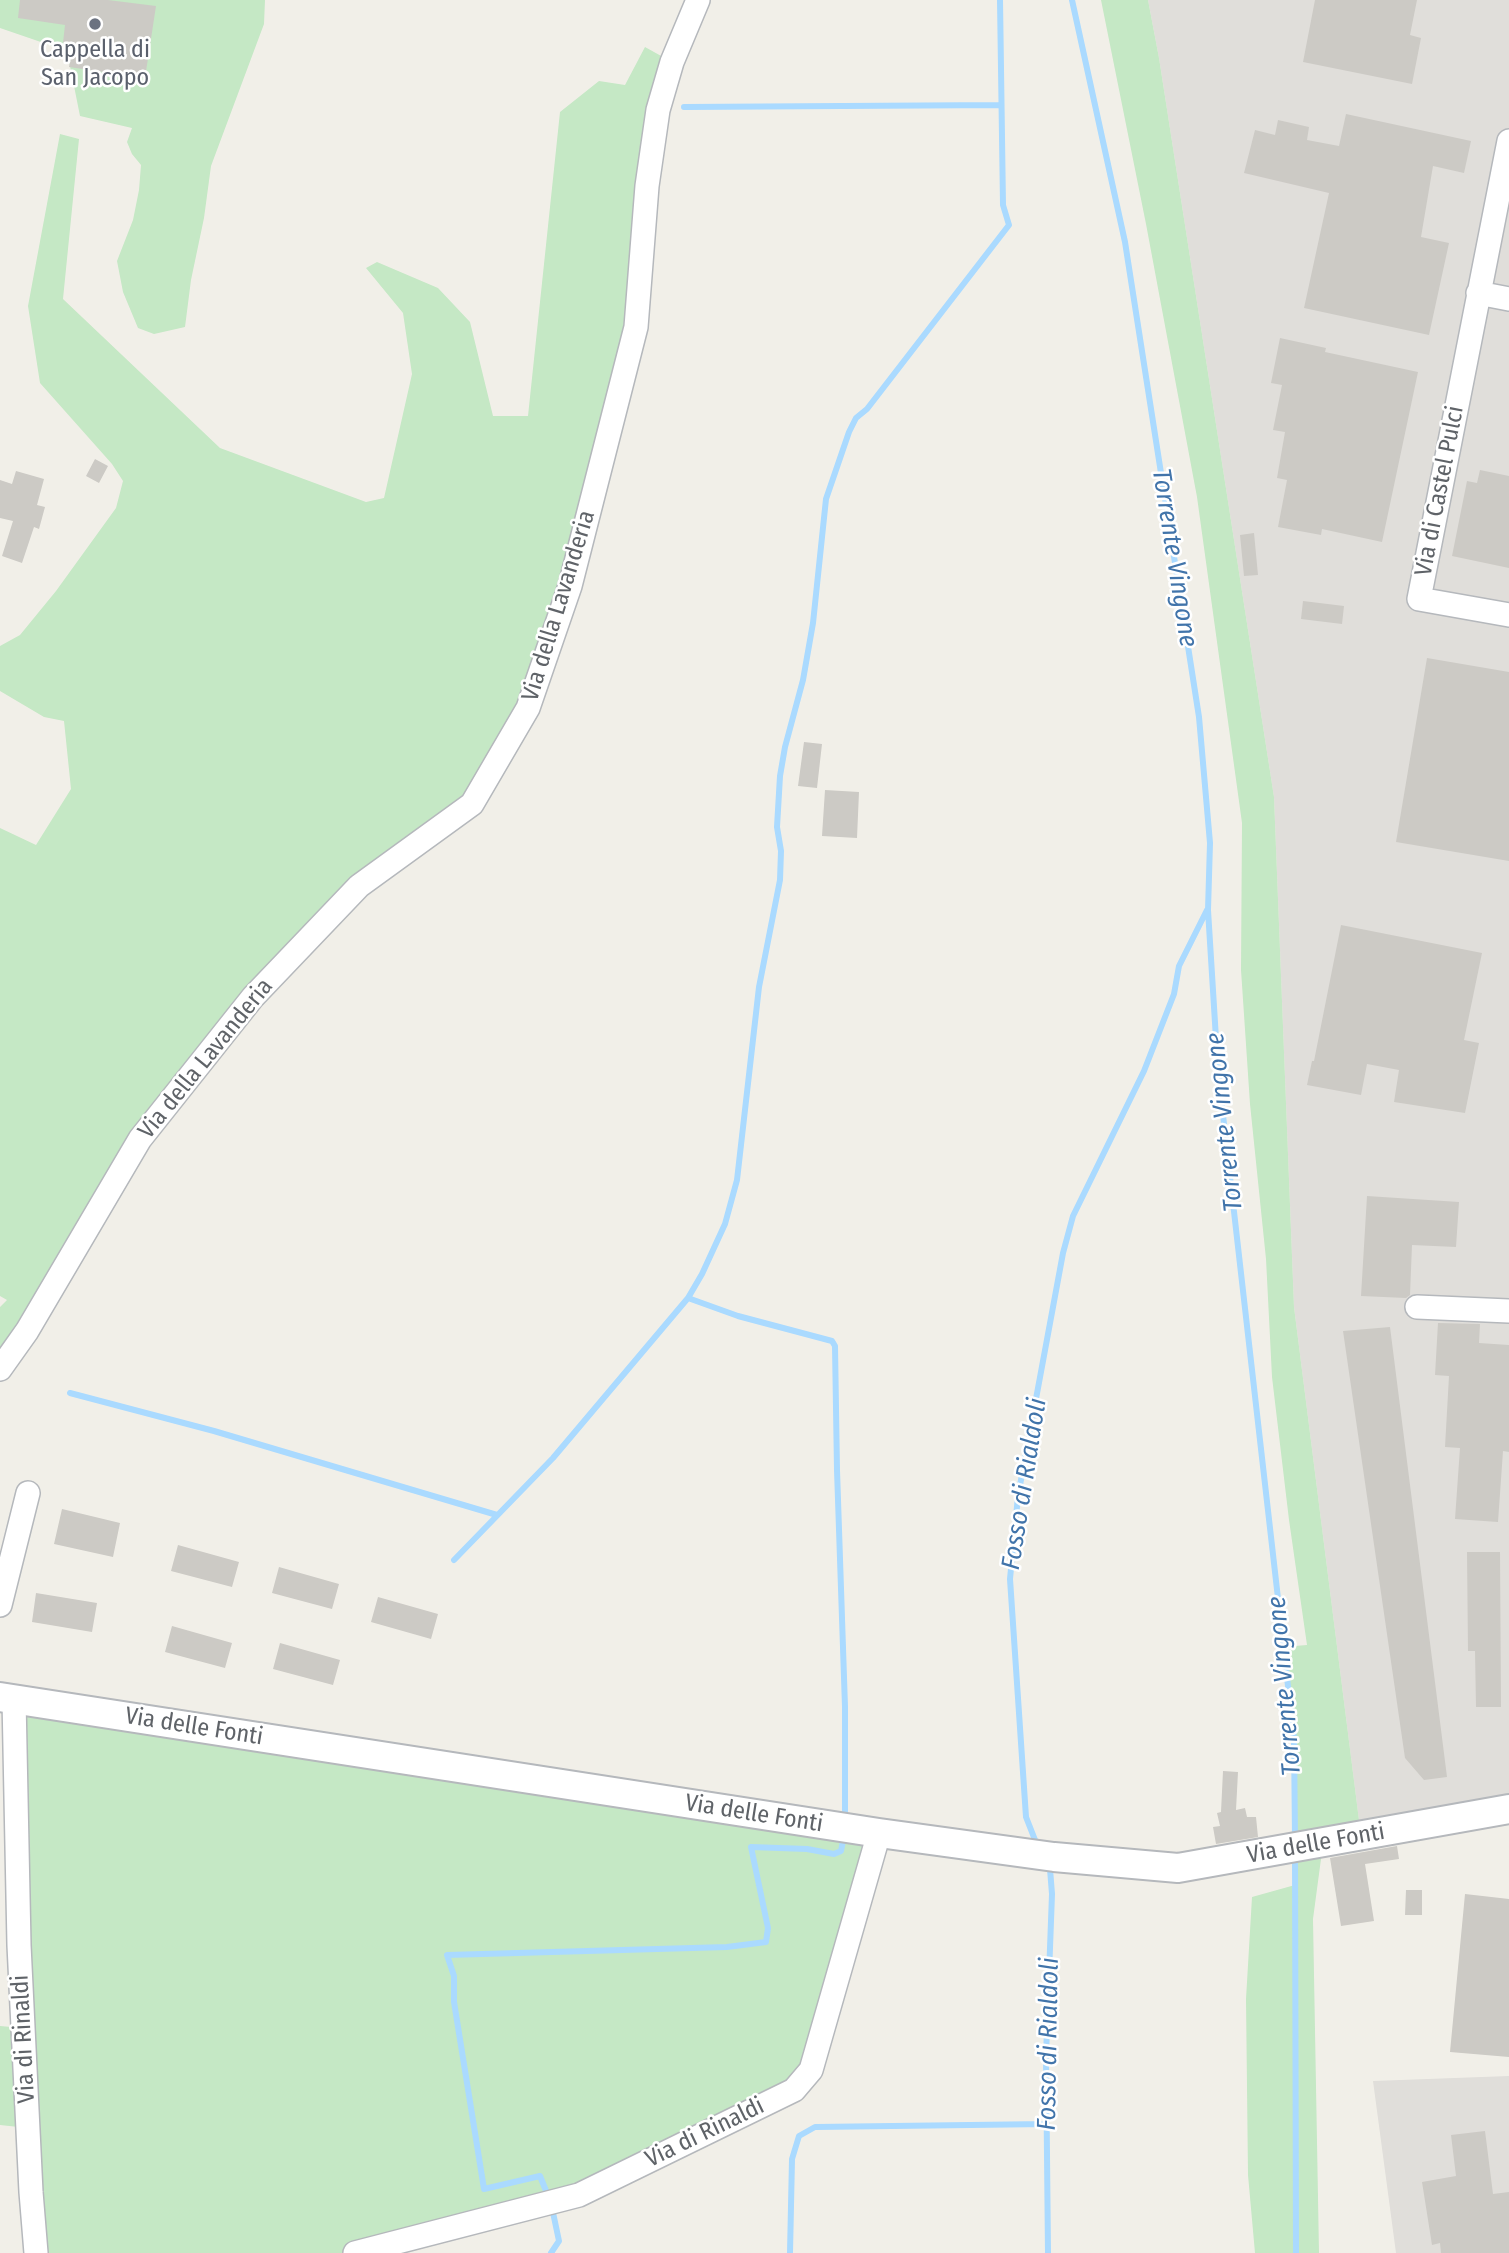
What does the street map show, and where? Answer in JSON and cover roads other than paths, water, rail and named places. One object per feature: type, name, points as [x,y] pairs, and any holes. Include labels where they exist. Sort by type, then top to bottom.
[{"type":"street","name":"Via della Lavanderia","points":[[0,1369],[27,1331],[140,1139],[235,1019],[359,886],[472,804],[528,708],[570,586],[636,327],[647,186],[658,110],[672,62],[698,0]]},
{"type":"street","name":"Via di Castel Pulci","points":[[1509,141],[1419,599],[1509,615]]},
{"type":"street","points":[[1478,293],[1509,299]]},
{"type":"street","points":[[1417,1307],[1509,1311]]},
{"type":"street","points":[[0,1605],[28,1493]]},
{"type":"street","name":"Via delle Fonti","points":[[7,1698],[879,1833],[1054,1857],[1178,1868],[1509,1809]]},
{"type":"street","name":"Via di Rinaldi","points":[[7,1698],[36,2253]]},
{"type":"street","name":"Via di Rinaldi","points":[[355,2253],[579,2195],[794,2090],[811,2070],[879,1833]]},
{"type":"waterway","points":[[454,1560],[553,1458],[688,1298],[725,1224],[737,1180],[759,987],[780,880],[781,851],[777,827],[780,776],[803,680],[813,623],[826,499],[856,418],[867,409],[1009,225],[1003,205],[1000,0]]},
{"type":"waterway","name":"Torrente Vingone","points":[[1072,0],[1125,242],[1199,717],[1210,843],[1208,910],[1218,1071],[1294,1739],[1295,1838]]},
{"type":"waterway","points":[[684,107],[1001,105]]},
{"type":"waterway","name":"Fosso di Rialdoli","points":[[1037,1845],[1026,1817],[1010,1579],[1018,1496],[1063,1253],[1073,1216],[1144,1071],[1174,994],[1179,966],[1207,910]]},
{"type":"waterway","points":[[688,1298],[738,1316],[832,1341],[835,1346],[845,1707],[845,1822]]},
{"type":"waterway","points":[[70,1393],[214,1431],[497,1515]]},
{"type":"waterway","points":[[551,2253],[559,2241],[551,2203],[540,2176],[484,2189],[454,2002],[454,1976],[447,1955],[727,1947],[766,1942],[768,1928],[751,1847],[807,1849],[834,1854],[841,1851],[844,1836]]},
{"type":"waterway","name":"Torrente Vingone","points":[[1295,1856],[1296,2253]]},
{"type":"waterway","name":"Fosso di Rialdoli","points":[[1047,1864],[1050,1869],[1052,1894],[1046,2056],[1048,2253]]},
{"type":"waterway","points":[[790,2253],[792,2159],[799,2136],[815,2127],[1047,2124]]},
{"type":"place","name":"Cappella di San Jacopo","points":[[95,24]]}]
